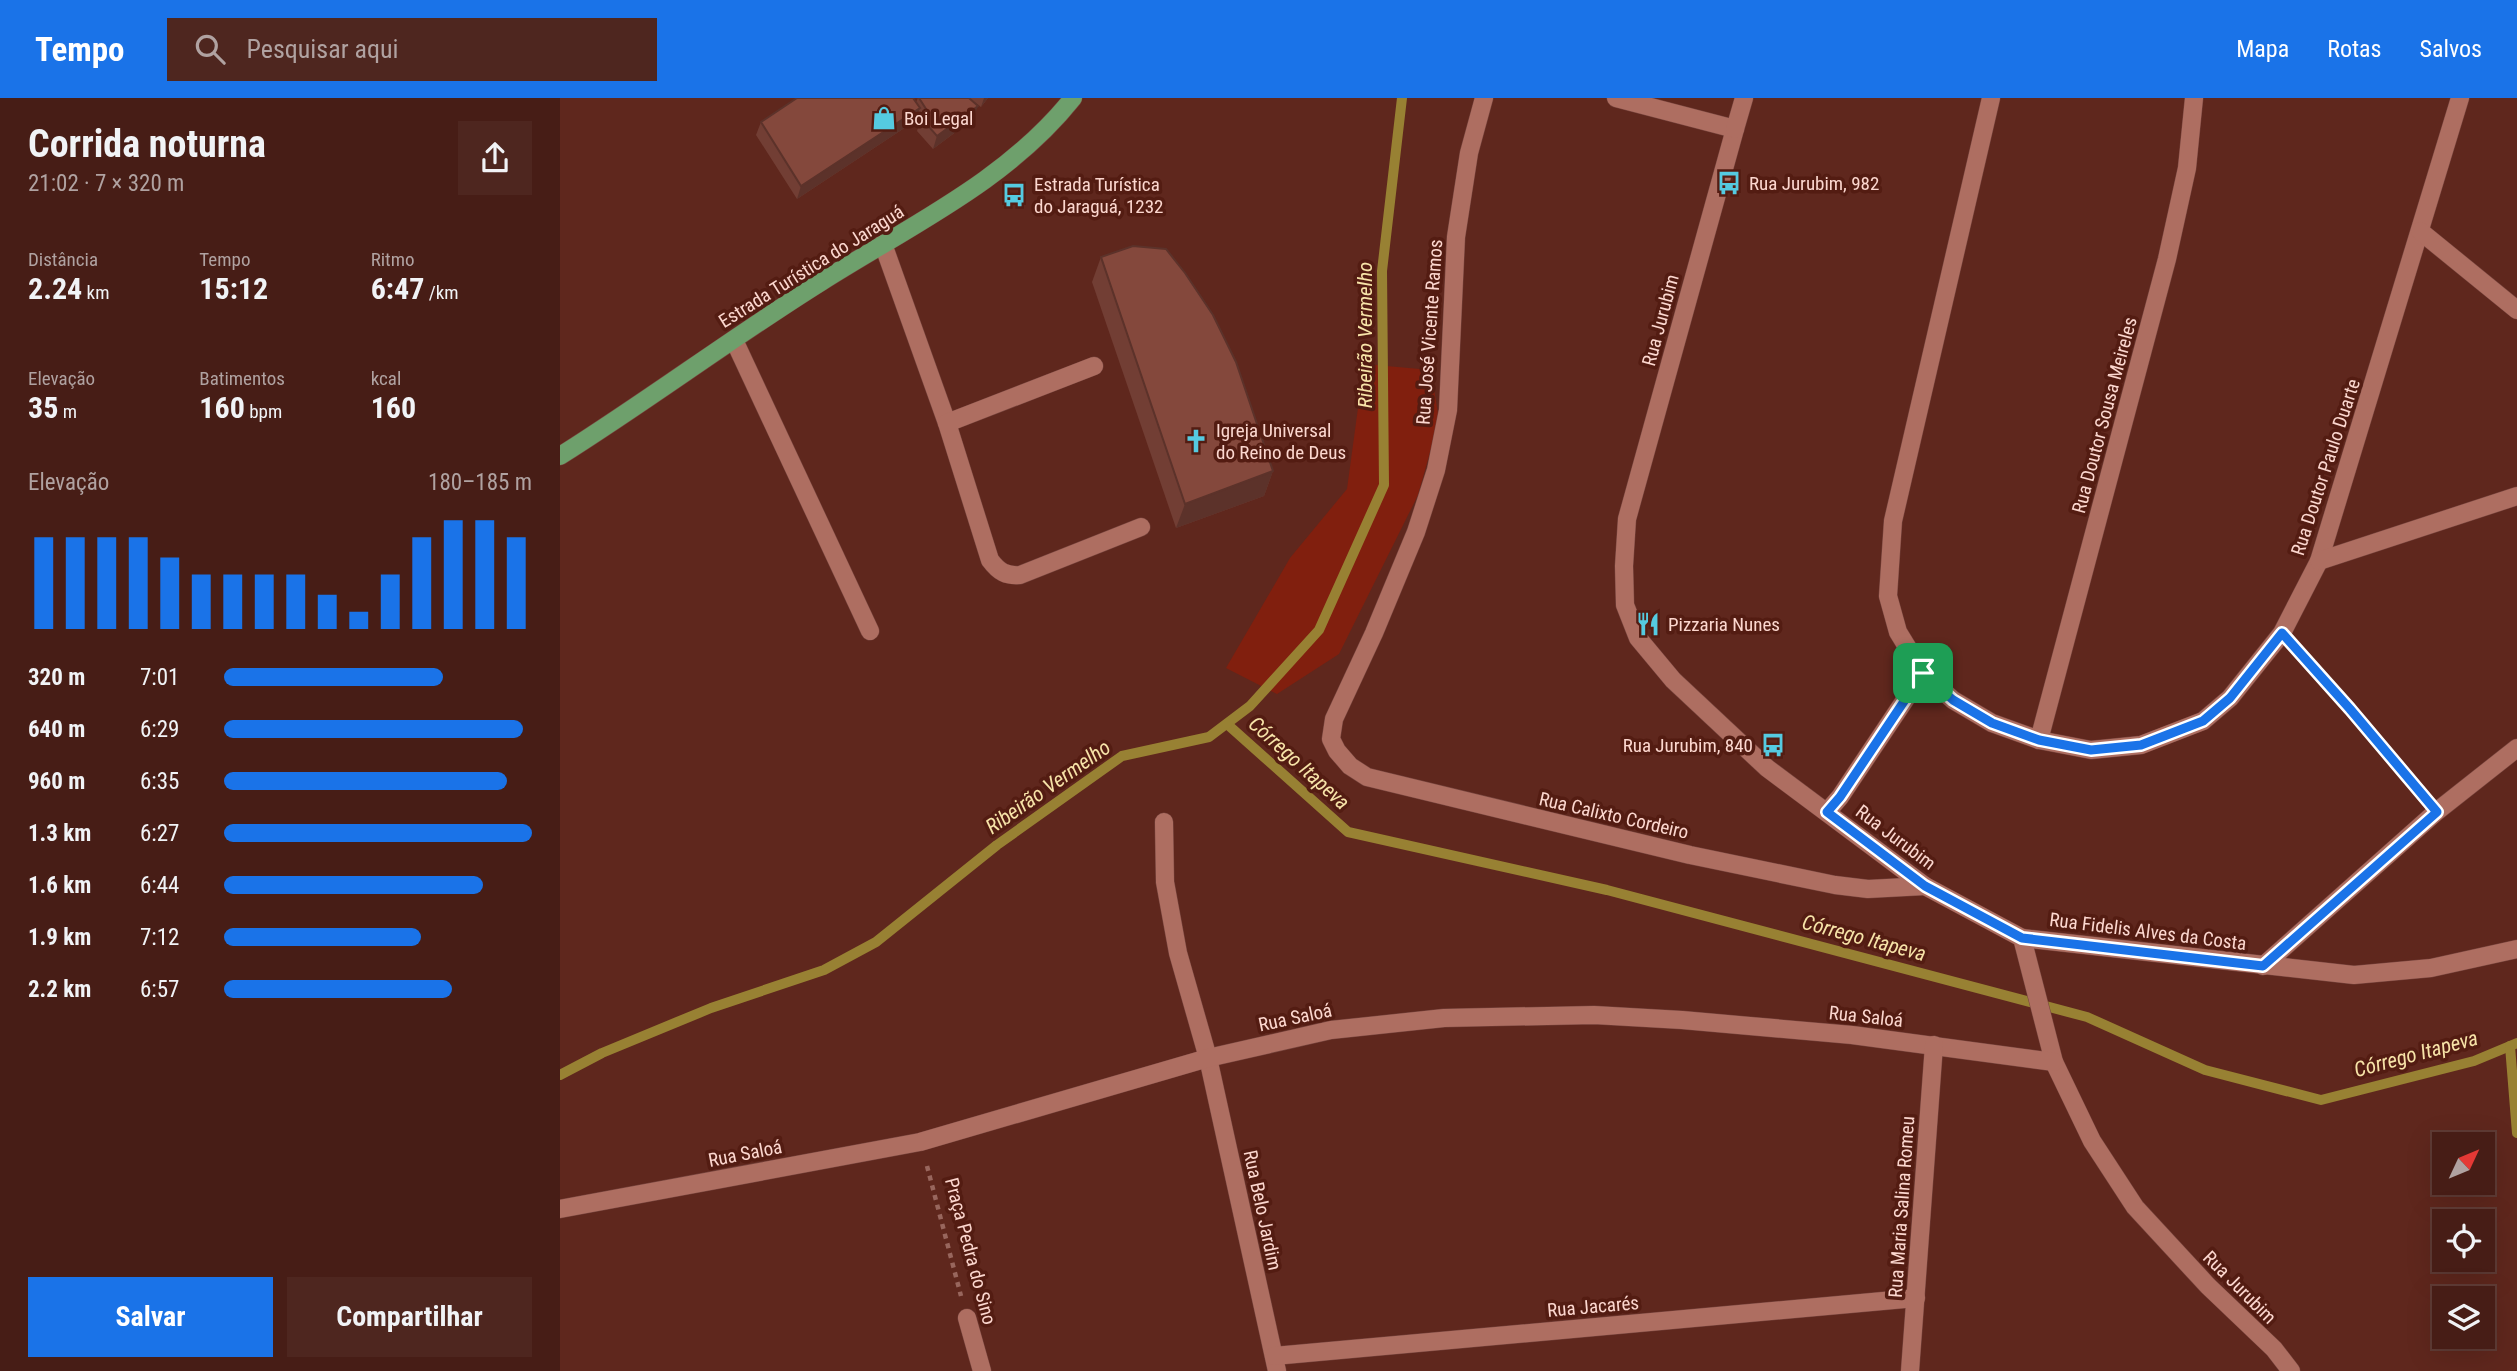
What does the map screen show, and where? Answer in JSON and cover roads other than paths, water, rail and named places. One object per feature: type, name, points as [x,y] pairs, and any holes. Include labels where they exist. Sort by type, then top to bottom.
[{"type":"main road","name":"Estrada Turística do Jaraguá","points":[[560,456],[821,282],[979,185],[1056,119],[1073,98]]},
{"type":"street","name":"Rua José Vicente Ramos","points":[[1334,719],[1416,532],[1436,470],[1448,410],[1456,237],[1469,153],[1484,98]]},
{"type":"street","points":[[1616,98],[1735,129]]},
{"type":"street","name":"Rua Jurubim","points":[[1744,98],[1628,519],[1624,566],[1625,605],[1639,638],[1673,680],[1768,768],[1925,886],[2022,938],[2054,1062],[2092,1141],[2135,1207],[2208,1286],[2274,1349],[2291,1371]]},
{"type":"street","name":"Rua Doutor Paulo Duarte","points":[[1991,98],[1892,521],[1888,596],[1898,632],[1923,673],[1953,700],[1992,723],[2039,740],[2091,750],[2141,745],[2203,721],[2230,698],[2282,633],[2319,561],[2460,98]]},
{"type":"street","name":"Rua Doutor Sousa Meireles","points":[[2039,740],[2167,259],[2187,168],[2194,98]]},
{"type":"street","points":[[2420,231],[2517,310]]},
{"type":"street","points":[[883,244],[947,423],[990,560],[998,570],[1008,575],[1020,575],[1141,527]]},
{"type":"street","points":[[734,340],[870,631]]},
{"type":"street","points":[[947,423],[1094,366]]},
{"type":"street","points":[[2319,561],[2517,496]]},
{"type":"street","points":[[1827,812],[1840,797],[1923,673]]},
{"type":"street","name":"Rua Calixto Cordeiro","points":[[1334,719],[1331,739],[1337,751],[1350,766],[1367,777],[1690,855],[1835,885],[1868,888],[1925,886]]},
{"type":"street","points":[[2263,966],[2437,812],[2517,748]]},
{"type":"street","name":"Rua Belo Jardim","points":[[1164,822],[1167,894],[1178,953],[1208,1058],[1275,1363]]},
{"type":"street","name":"Rua Fidelis Alves da Costa","points":[[2022,938],[2354,975],[2431,968],[2517,949]]},
{"type":"street","name":"Rua Saloá","points":[[560,1209],[920,1142],[1208,1058],[1331,1030],[1444,1018],[1594,1015],[1669,1019],[1934,1045],[2054,1062]]},
{"type":"street","name":"Rua Maria Salina Romeu","points":[[1910,1371],[1934,1045]]},
{"type":"street","name":"Rua Jacarés","points":[[1275,1363],[1916,1298]]},
{"type":"street","name":"Praça Pedra do Sino","points":[[967,1318],[982,1371]]},
{"type":"waterway","name":"Ribeirão Vermelho","points":[[560,1075],[602,1053],[711,1008],[824,970],[876,942],[997,845],[1122,756],[1209,737],[1250,706],[1319,630],[1384,485],[1382,271],[1402,98]]},
{"type":"waterway","name":"Córrego Itapeva","points":[[1227,724],[1348,832],[1607,890],[2087,1017],[2205,1070],[2321,1100],[2474,1061],[2517,1043]]},
{"type":"waterway","points":[[2510,1046],[2517,1133]]},
{"type":"place","name":"Boi Legal","points":[[884,118]]},
{"type":"place","name":"Rua Jurubim, 982","points":[[1729,183]]},
{"type":"place","name":"Estrada Turística do Jaraguá, 1232","points":[[1014,195]]},
{"type":"place","name":"Igreja Universal do Reino de Deus","points":[[1196,441]]},
{"type":"place","name":"Pizzaria Nunes","points":[[1648,624]]},
{"type":"place","name":"Rua Jurubim, 840","points":[[1773,745]]}]
